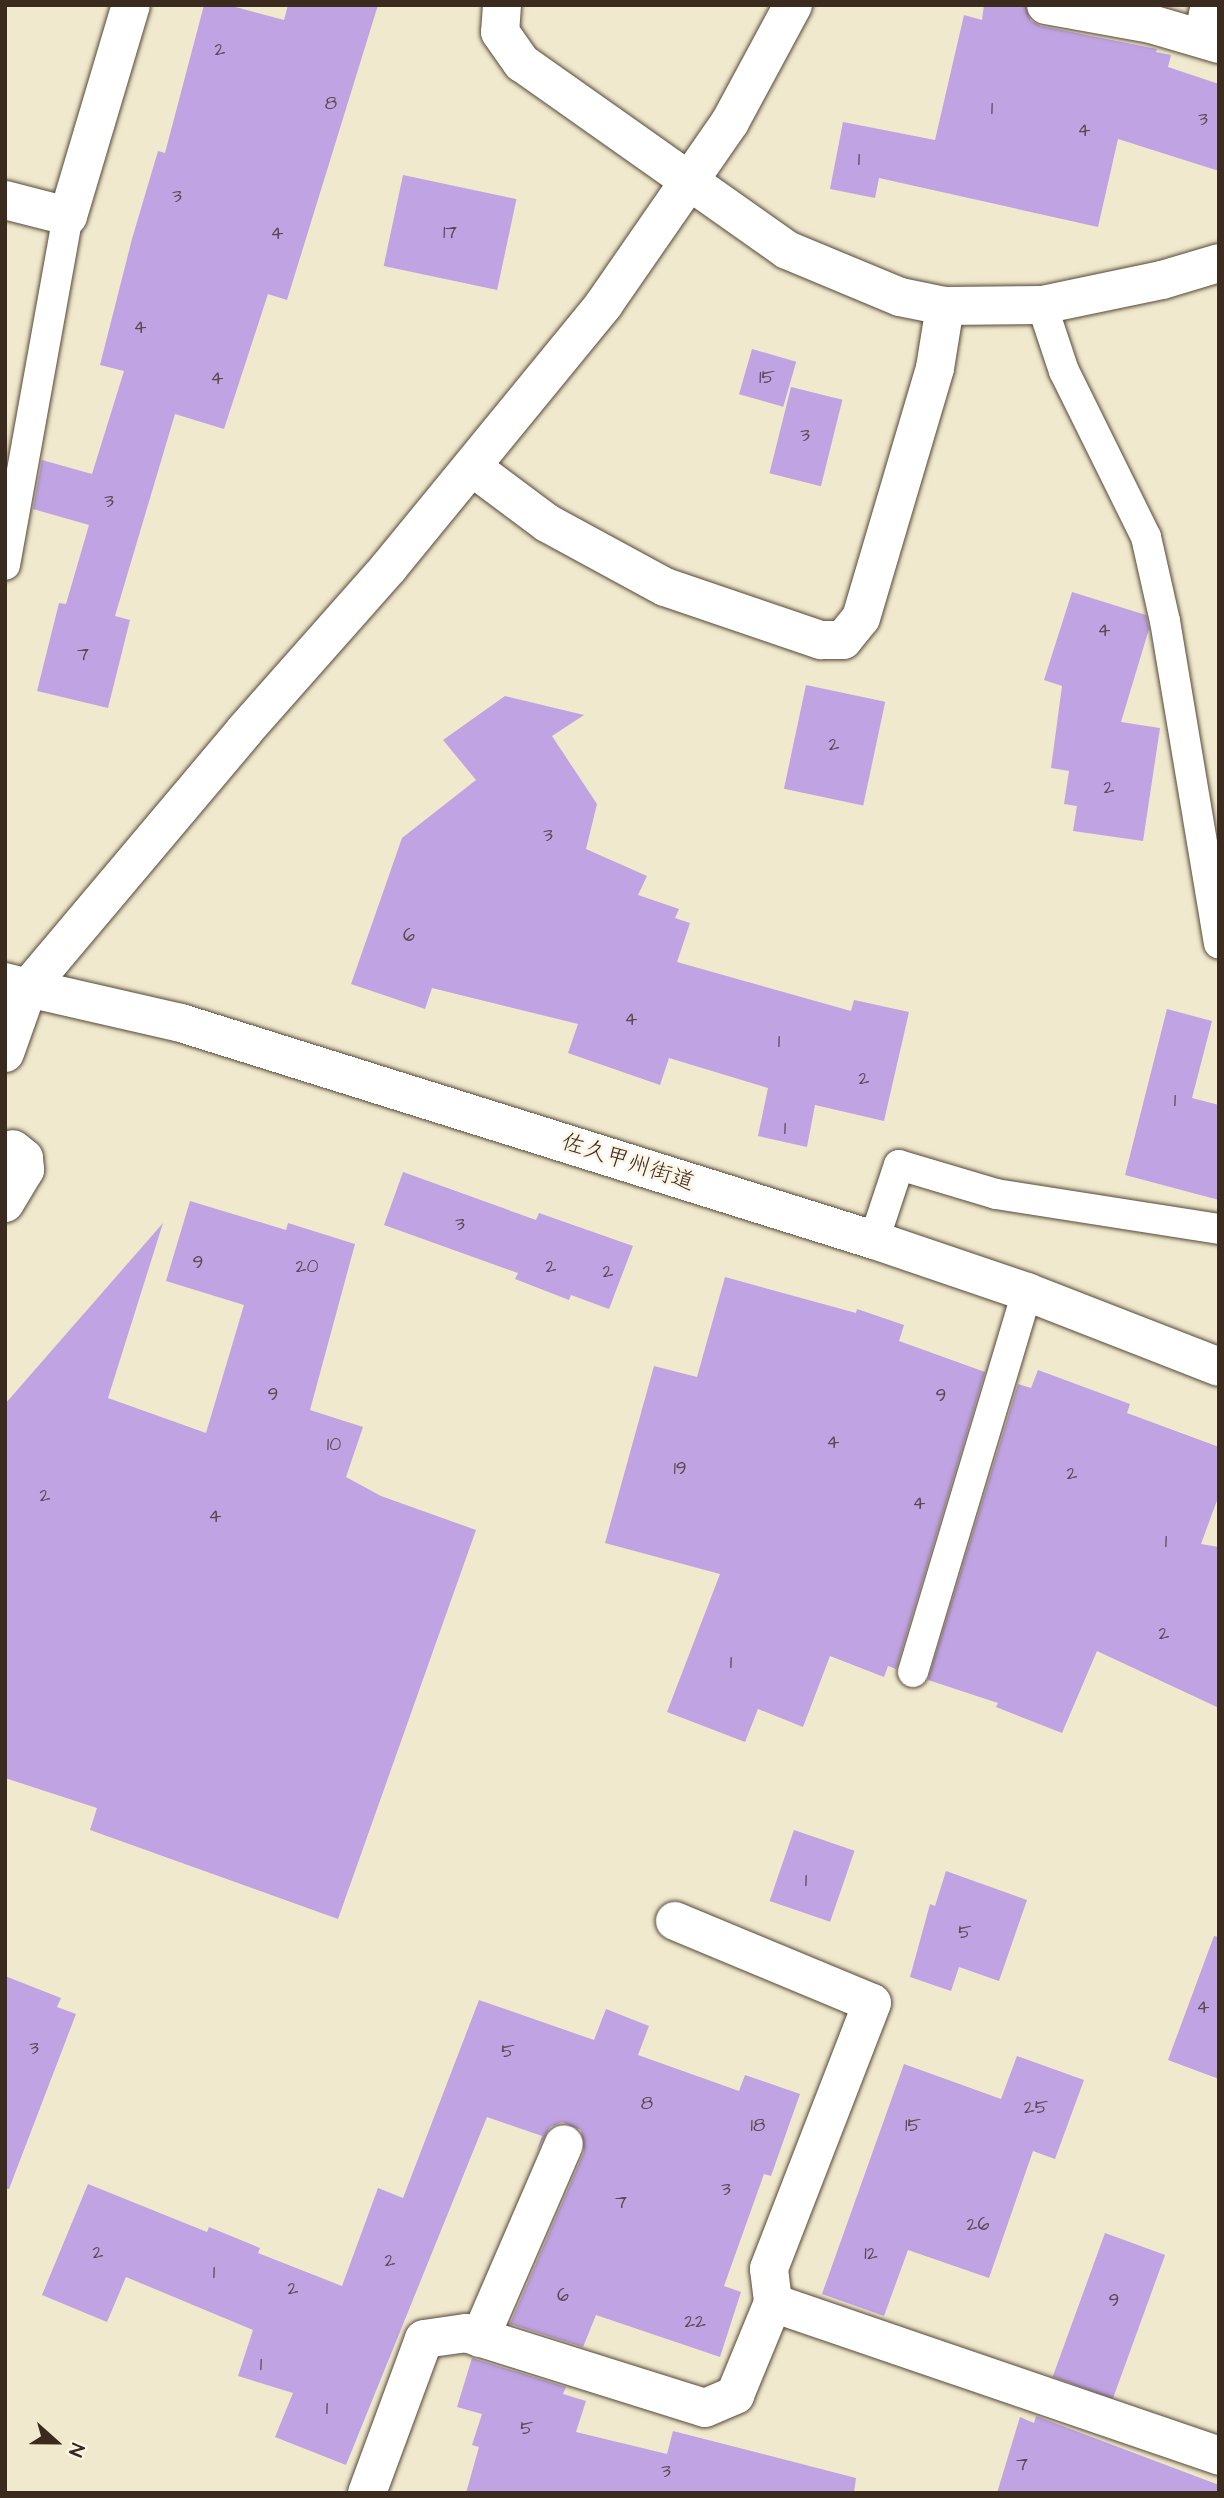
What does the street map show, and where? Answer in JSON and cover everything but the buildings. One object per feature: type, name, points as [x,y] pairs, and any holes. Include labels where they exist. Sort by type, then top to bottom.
[{"type":"street","points":[[5,200],[68,216],[131,5]]},
{"type":"street","points":[[502,5],[500,32],[522,63],[798,256],[864,285],[945,306],[1042,305],[1162,280],[1219,262]]},
{"type":"street","points":[[5,1053],[13,992],[472,467],[604,304],[730,122],[793,5]]},
{"type":"street","points":[[1046,5],[1208,29]]},
{"type":"street","points":[[472,467],[547,523],[664,587],[821,640],[844,640],[861,618],[935,368],[945,306]]},
{"type":"street","name":"佐久甲州街道","points":[[13,992],[207,1031],[874,1240],[1027,1292],[1219,1367]]},
{"type":"street","points":[[5,1203],[25,1170],[24,1158],[13,1149]]},
{"type":"street","points":[[367,2493],[424,2339],[466,2333],[705,2408],[735,2396],[773,2303],[769,2269],[873,2003],[675,1921]]},
{"type":"street","points":[[480,2337],[564,2144]]},
{"type":"street","points":[[773,2303],[1219,2456]]},
{"type":"lane","points":[[5,565],[68,216]]},
{"type":"lane","points":[[1042,305],[1064,371],[1146,537],[1165,621],[1219,944]]},
{"type":"lane","points":[[874,1240],[899,1165],[996,1194],[1219,1229]]},
{"type":"lane","points":[[913,1672],[1027,1292]]}]
